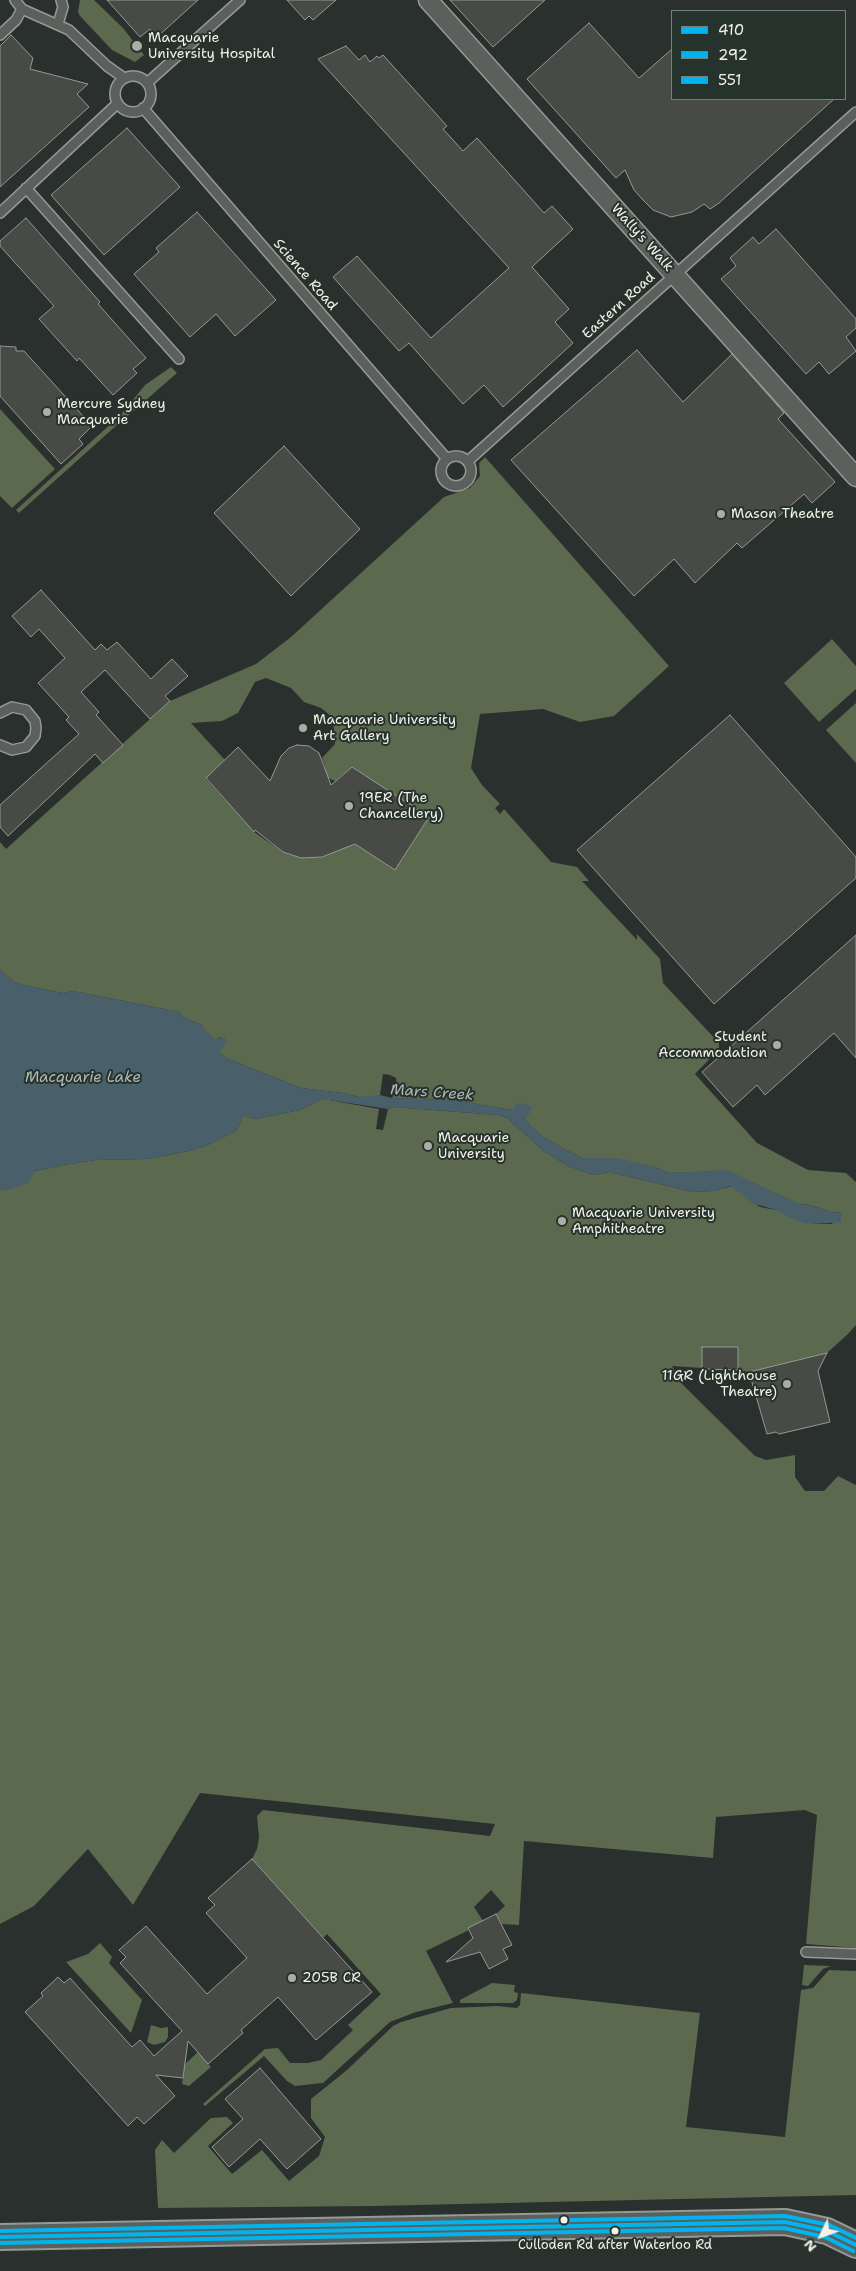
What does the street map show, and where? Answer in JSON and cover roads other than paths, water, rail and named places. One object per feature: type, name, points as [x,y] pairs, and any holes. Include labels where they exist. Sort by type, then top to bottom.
[{"type":"street","name":"Wally's Walk","points":[[428,0],[854,471]]},
{"type":"street","points":[[0,2236],[785,2222],[827,2231],[856,2245]]},
{"type":"lane","points":[[14,0],[22,9],[58,24],[124,78]]},
{"type":"lane","points":[[58,24],[63,7],[61,0]]},
{"type":"lane","points":[[147,84],[240,0]]},
{"type":"lane","points":[[0,34],[16,20],[22,9]]},
{"type":"lane","points":[[137,76],[147,84],[150,100],[138,111],[127,110],[118,104],[115,92],[124,78],[137,76]]},
{"type":"lane","points":[[0,213],[118,104]]},
{"type":"lane","name":"Science Road","points":[[143,108],[447,459]]},
{"type":"lane","name":"Eastern Road","points":[[468,461],[856,112]]},
{"type":"lane","points":[[26,188],[179,359]]},
{"type":"lane","points":[[456,455],[468,461],[472,470],[469,479],[462,485],[453,485],[442,476],[442,467],[447,459],[456,455]]},
{"type":"lane","points":[[0,713],[12,707],[26,710],[35,721],[36,728],[32,742],[26,747],[12,750],[0,744]]},
{"type":"lane","points":[[806,1952],[856,1954]]},
{"type":"water","name":"Macquarie Lake","points":[[0,970],[14,982],[27,986],[63,993],[73,991],[179,1012],[184,1018],[200,1024],[214,1039],[225,1037],[226,1043],[219,1052],[226,1058],[301,1088],[359,1097],[380,1095],[392,1098],[453,1100],[512,1110],[517,1103],[532,1106],[530,1113],[524,1117],[531,1127],[546,1139],[582,1158],[617,1158],[655,1167],[669,1173],[727,1170],[799,1204],[842,1213],[841,1223],[807,1223],[794,1220],[776,1210],[752,1203],[731,1186],[713,1191],[693,1192],[609,1172],[593,1175],[568,1166],[545,1152],[507,1118],[498,1115],[394,1107],[388,1109],[329,1100],[320,1100],[300,1110],[255,1119],[243,1115],[237,1130],[208,1145],[193,1150],[148,1159],[95,1160],[63,1165],[35,1171],[28,1183],[8,1190],[0,1189]]},
{"type":"place","name":"Macquarie University Hospital","points":[[137,46]]},
{"type":"place","name":"Mercure Sydney Macquarie","points":[[47,412]]},
{"type":"place","name":"Mason Theatre","points":[[721,514]]},
{"type":"place","name":"Macquarie University Art Gallery","points":[[303,728]]},
{"type":"place","name":"19ER (The Chancellery)","points":[[349,806]]},
{"type":"place","name":"Student Accommodation","points":[[777,1045]]},
{"type":"place","name":"Macquarie University","points":[[428,1146]]},
{"type":"place","name":"Macquarie University Amphitheatre","points":[[562,1221]]},
{"type":"place","name":"11GR (Lighthouse Theatre)","points":[[787,1384]]},
{"type":"place","name":"205B CR","points":[[292,1978]]},
{"type":"place","name":"Culloden Rd after Waterloo Rd","points":[[615,2231]]},
{"type":"water label","name":"Mars Creek","points":[[432,1093]]}]
